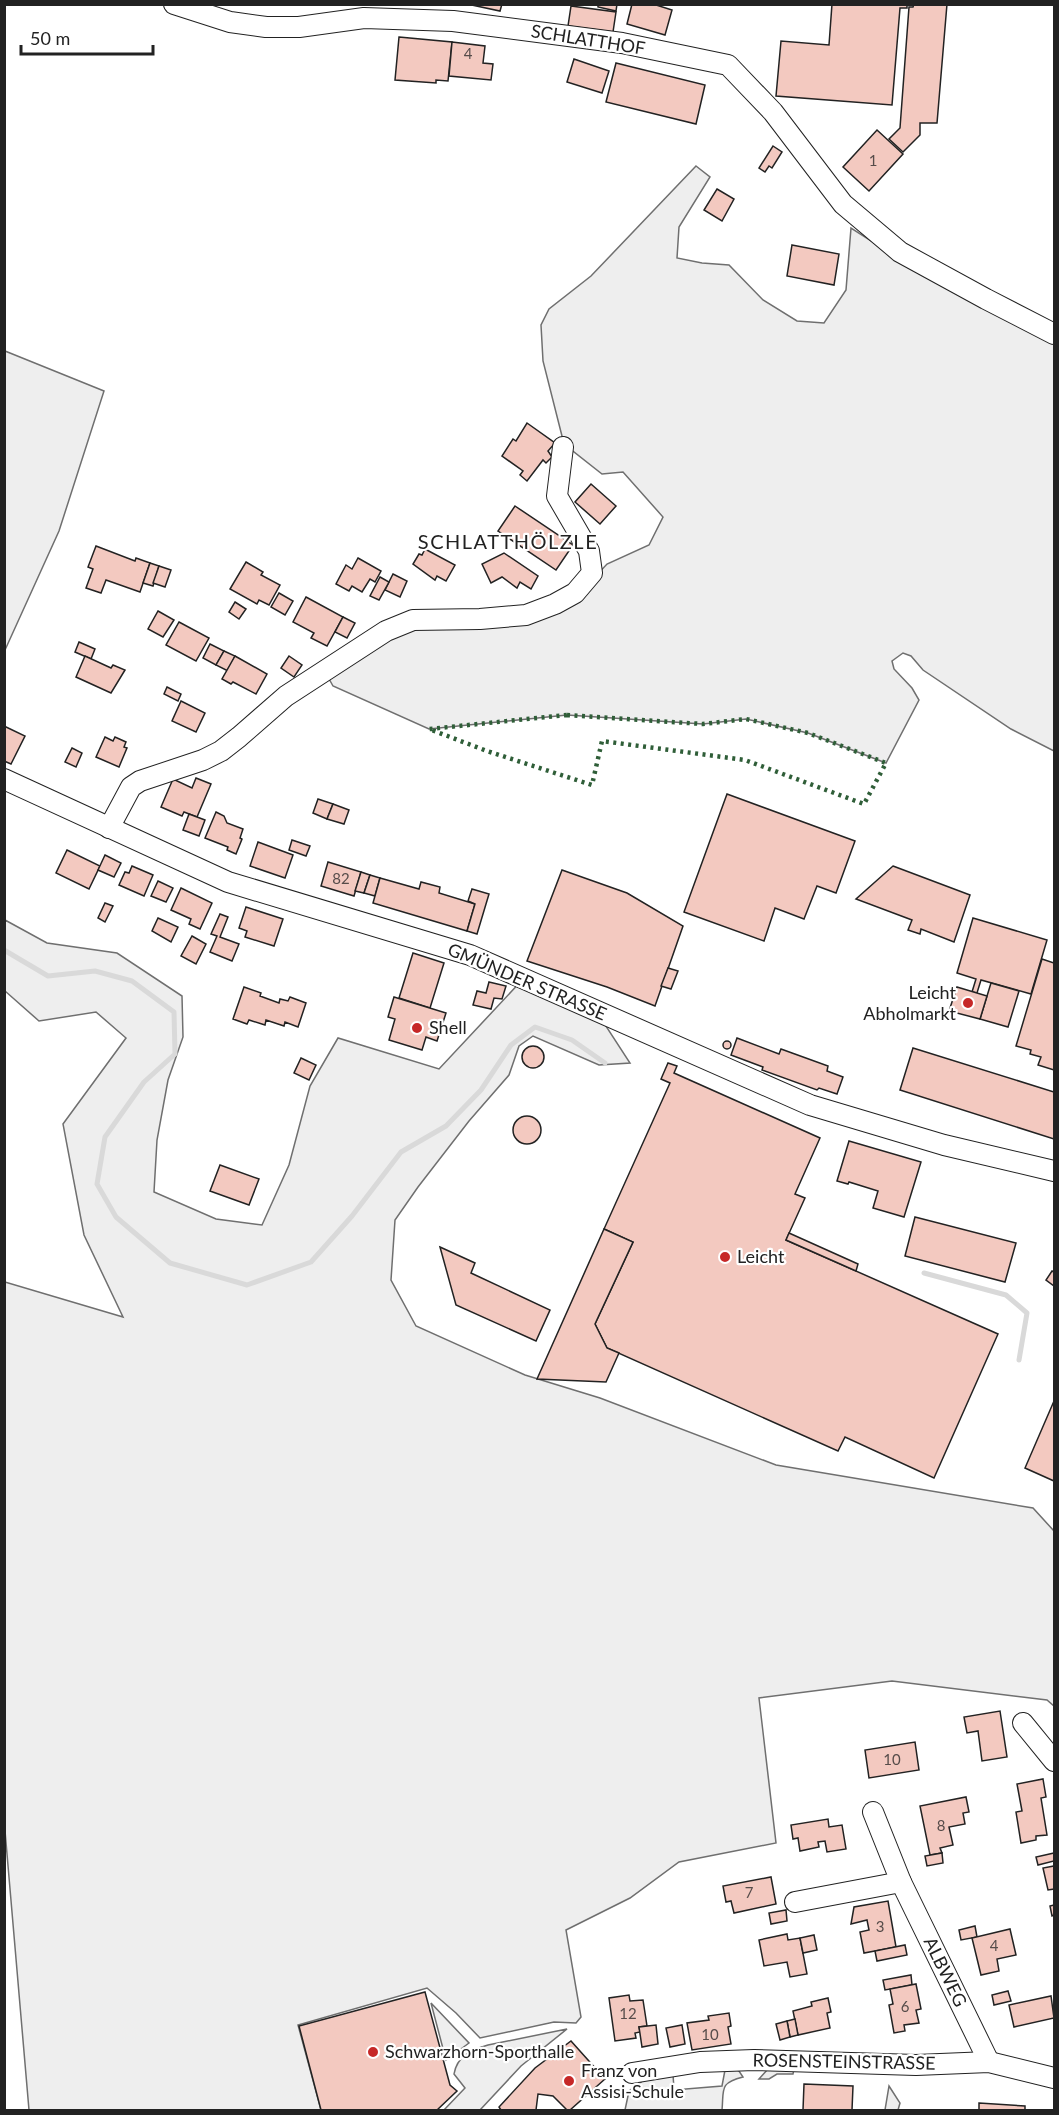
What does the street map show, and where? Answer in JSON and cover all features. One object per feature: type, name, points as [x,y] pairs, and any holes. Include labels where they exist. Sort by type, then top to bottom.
[{"type":"street","name":"SCHLATTHOF","points":[[174,4],[230,22],[266,27],[299,27],[364,18],[453,21],[622,43],[728,65],[773,112],[843,204],[900,252],[1054,334]]},
{"type":"street","points":[[109,828],[131,787],[140,781],[203,760],[221,750],[286,696],[386,631],[413,620],[480,619],[526,615],[555,604],[575,593],[592,573],[589,551],[557,496],[563,447]]},
{"type":"street","name":"GMÜNDER STRASSE","points":[[4,779],[228,882],[470,955],[810,1105],[944,1145],[1054,1171]]},
{"type":"street","points":[[1023,1723],[1054,1761]]},
{"type":"street","name":"ALBWEG","points":[[873,1812],[901,1882],[989,2062]]},
{"type":"street","points":[[795,1902],[901,1882]]},
{"type":"street","name":"ROSENSTEINSTRASSE","points":[[632,2073],[700,2062],[754,2060],[916,2065],[989,2062],[1054,2078]]},
{"type":"shaded area","points":[[696,166],[710,177],[679,227],[677,258],[729,265],[763,300],[797,321],[824,323],[846,290],[851,228],[898,258],[1054,343],[1054,751],[1011,729],[923,670],[911,656],[903,653],[892,661],[894,669],[912,688],[919,700],[886,763],[808,733],[746,719],[703,724],[567,715],[429,729],[333,686],[328,677],[407,624],[520,622],[594,578],[607,564],[649,545],[663,517],[623,472],[602,474],[564,444],[543,361],[541,325],[549,309],[591,276]]},
{"type":"shaded area","points":[[5,351],[104,391],[59,531],[5,650]]},
{"type":"shaded area","points":[[5,920],[47,943],[117,953],[182,996],[183,1037],[168,1080],[157,1140],[154,1192],[216,1219],[262,1225],[289,1165],[310,1086],[338,1038],[439,1069],[524,978],[604,1023],[630,1063],[599,1065],[533,1036],[519,1046],[509,1075],[469,1121],[395,1220],[391,1280],[416,1326],[525,1375],[600,1398],[776,1465],[1033,1508],[1054,1531],[1054,1706],[1047,1700],[892,1681],[759,1698],[776,1843],[679,1862],[630,1898],[566,1930],[581,2017],[576,2023],[554,2022],[480,2038],[427,1988],[298,2025],[321,2110],[29,2110],[4,1819],[5,1282],[123,1317],[84,1235],[63,1124],[126,1038],[96,1012],[39,1021],[5,991]]},
{"type":"shaded area","points":[[431,2003],[469,2043],[446,2060]]},
{"type":"shaded area","points":[[567,2029],[521,2066],[480,2110],[444,2110],[465,2088],[454,2074],[458,2063],[466,2055],[488,2045]]},
{"type":"shaded area","points":[[735,2069],[743,2077],[735,2079],[724,2088],[722,2110],[625,2110],[629,2091],[644,2080],[673,2074],[674,2090],[722,2086],[725,2070]]},
{"type":"shaded area","points":[[768,2069],[794,2069],[793,2074],[777,2074],[769,2079],[759,2079]]},
{"type":"shaded area","points":[[889,2086],[900,2103],[898,2110],[885,2110]]},
{"type":"building","points":[[467,4],[502,4],[500,11]]},
{"type":"building","points":[[598,4],[617,4],[616,11],[598,7]]},
{"type":"building","points":[[632,4],[653,4],[672,10],[665,35],[627,24]]},
{"type":"building","points":[[832,4],[907,4],[907,8],[900,8],[892,105],[776,96],[781,41],[829,45]]},
{"type":"building","points":[[914,4],[947,4],[937,123],[920,123],[920,135],[903,152],[889,139],[900,128],[909,7],[913,7]]},
{"type":"building","points":[[571,6],[616,12],[613,32],[568,26]]},
{"type":"building","points":[[399,37],[452,42],[448,81],[436,80],[436,83],[395,80]]},
{"type":"building","points":[[452,42],[485,46],[483,63],[493,64],[491,80],[449,76]]},
{"type":"building","points":[[574,59],[609,71],[602,93],[567,82]]},
{"type":"building","points":[[616,63],[705,85],[696,124],[606,102]]},
{"type":"building","points":[[877,130],[903,154],[869,191],[843,167]]},
{"type":"building","points":[[773,146],[782,152],[772,168],[769,166],[765,172],[759,168]]},
{"type":"building","points":[[717,189],[734,199],[722,221],[704,210]]},
{"type":"building","points":[[792,245],[839,254],[834,285],[787,276]]},
{"type":"building","points":[[527,423],[555,443],[548,451],[552,457],[546,463],[543,460],[527,481],[520,475],[523,471],[502,456],[513,439],[516,441]]},
{"type":"building","points":[[591,484],[616,506],[600,524],[575,502]]},
{"type":"building","points":[[515,506],[573,545],[556,570],[498,531]]},
{"type":"building","points":[[96,546],[135,561],[136,558],[150,563],[140,592],[106,580],[101,593],[86,588],[93,569],[88,567]]},
{"type":"building","points":[[425,549],[455,565],[446,581],[437,576],[435,580],[413,564]]},
{"type":"building","points":[[504,553],[538,576],[531,589],[520,582],[517,588],[502,577],[491,583],[482,564]]},
{"type":"building","points":[[358,558],[381,571],[375,582],[370,579],[362,592],[352,586],[349,591],[336,584],[346,565],[352,569]]},
{"type":"building","points":[[246,562],[263,572],[261,575],[280,585],[269,605],[259,600],[257,604],[230,589]]},
{"type":"building","points":[[150,563],[159,566],[153,586],[143,583]]},
{"type":"building","points":[[159,566],[171,570],[165,587],[153,583]]},
{"type":"building","points":[[393,574],[407,581],[400,597],[385,590]]},
{"type":"building","points":[[380,577],[389,582],[379,600],[370,596]]},
{"type":"building","points":[[279,593],[293,601],[285,615],[271,607]]},
{"type":"building","points":[[306,597],[343,617],[327,646],[311,638],[314,633],[293,622]]},
{"type":"building","points":[[235,602],[246,609],[239,619],[229,612]]},
{"type":"building","points":[[158,611],[174,620],[163,637],[148,629]]},
{"type":"building","points":[[343,617],[355,623],[347,638],[335,632]]},
{"type":"building","points":[[179,622],[209,638],[196,661],[166,645]]},
{"type":"building","points":[[79,642],[95,649],[91,659],[75,652]]},
{"type":"building","points":[[210,644],[224,651],[216,665],[203,658]]},
{"type":"building","points":[[224,651],[235,656],[228,671],[216,665]]},
{"type":"building","points":[[85,656],[111,668],[113,665],[125,670],[111,693],[76,677]]},
{"type":"building","points":[[235,656],[267,674],[256,694],[222,679]]},
{"type":"building","points":[[289,656],[302,665],[294,677],[281,668]]},
{"type":"building","points":[[167,687],[181,694],[178,701],[164,694]]},
{"type":"building","points":[[181,701],[205,713],[196,732],[172,721]]},
{"type":"building","points":[[4,726],[25,736],[11,764],[4,761]]},
{"type":"building","points":[[105,737],[113,741],[115,737],[126,742],[124,747],[127,748],[119,767],[96,757]]},
{"type":"building","points":[[72,748],[82,753],[76,767],[65,762]]},
{"type":"building","points":[[196,778],[211,784],[197,817],[184,812],[182,816],[161,807],[173,779],[192,788]]},
{"type":"building","points":[[727,794],[855,841],[836,893],[817,886],[804,919],[775,908],[764,941],[684,912]]},
{"type":"building","points":[[318,799],[333,804],[327,819],[313,813]]},
{"type":"building","points":[[333,804],[349,810],[344,824],[327,819]]},
{"type":"building","points":[[216,812],[224,816],[227,823],[243,829],[236,854],[227,850],[228,847],[205,838]]},
{"type":"building","points":[[189,814],[205,820],[199,836],[183,830]]},
{"type":"building","points":[[292,840],[310,846],[306,856],[289,850]]},
{"type":"building","points":[[258,842],[293,855],[285,878],[250,866]]},
{"type":"building","points":[[67,850],[100,866],[89,889],[56,873]]},
{"type":"building","points":[[105,855],[121,863],[114,877],[98,870]]},
{"type":"building","points":[[328,862],[361,872],[354,896],[321,886]]},
{"type":"building","points":[[132,866],[153,875],[144,896],[119,885],[125,872],[129,873]]},
{"type":"building","points":[[893,866],[970,895],[954,942],[921,929],[920,934],[908,930],[912,920],[856,899]]},
{"type":"building","points":[[562,870],[627,893],[683,926],[655,1006],[607,987],[527,961]]},
{"type":"building","points":[[361,872],[370,875],[364,893],[355,891]]},
{"type":"building","points":[[370,875],[380,878],[375,896],[364,893]]},
{"type":"building","points":[[380,878],[419,889],[421,882],[440,887],[439,893],[475,904],[467,931],[373,903]]},
{"type":"building","points":[[158,881],[173,888],[166,902],[151,896]]},
{"type":"building","points":[[181,888],[212,903],[200,929],[189,924],[191,919],[171,910]]},
{"type":"building","points":[[472,889],[489,894],[477,934],[467,931],[475,904],[468,901]]},
{"type":"building","points":[[105,903],[113,906],[105,922],[98,918]]},
{"type":"building","points":[[246,907],[283,919],[274,946],[245,937],[247,931],[239,928]]},
{"type":"building","points":[[220,914],[228,917],[220,937],[239,944],[232,961],[210,952],[217,936],[211,934]]},
{"type":"building","points":[[158,918],[178,927],[171,942],[152,931]]},
{"type":"building","points":[[973,918],[1047,940],[1031,994],[981,980],[977,993],[972,992],[976,979],[957,973]]},
{"type":"building","points":[[192,936],[206,944],[196,964],[181,956]]},
{"type":"building","points":[[413,953],[444,963],[430,1008],[399,998]]},
{"type":"building","points":[[1042,959],[1054,963],[1054,1070],[1038,1065],[1041,1057],[1030,1054],[1031,1050],[1016,1046]]},
{"type":"building","points":[[668,968],[678,971],[671,989],[661,986]]},
{"type":"building","points":[[489,982],[506,986],[502,999],[494,998],[491,1009],[473,1005],[477,991],[486,993]]},
{"type":"building","points":[[991,983],[1019,991],[1008,1027],[980,1019]]},
{"type":"building","points":[[244,987],[279,1003],[280,999],[288,1001],[290,997],[306,1003],[298,1027],[285,1022],[284,1026],[266,1020],[265,1025],[249,1020],[247,1024],[233,1019]]},
{"type":"building","name":"Leicht Abholmarkt","points":[[957,987],[987,996],[980,1019],[949,1011]]},
{"type":"building","name":"Shell","points":[[394,997],[446,1013],[437,1041],[426,1037],[422,1050],[389,1040],[395,1019],[388,1017]]},
{"type":"building","points":[[737,1038],[779,1054],[781,1049],[828,1066],[827,1071],[843,1077],[837,1094],[819,1088],[817,1090],[762,1070],[763,1067],[731,1055]]},
{"type":"building","points":[[727,1041],[731,1045],[727,1049],[723,1045]]},
{"type":"building","points":[[533,1046],[541,1049],[544,1057],[541,1065],[533,1068],[525,1065],[522,1057],[525,1049]]},
{"type":"building","points":[[913,1048],[1054,1092],[1054,1139],[900,1090]]},
{"type":"building","points":[[301,1058],[316,1065],[309,1080],[294,1073]]},
{"type":"building","name":"Leicht","points":[[668,1063],[677,1066],[674,1073],[820,1138],[795,1194],[805,1198],[786,1240],[998,1334],[934,1478],[845,1437],[838,1451],[607,1348],[595,1324],[633,1242],[604,1229],[670,1083],[661,1079]]},
{"type":"building","points":[[527,1116],[537,1120],[541,1130],[537,1140],[527,1144],[517,1140],[513,1130],[517,1120]]},
{"type":"building","points":[[849,1141],[921,1162],[904,1217],[873,1208],[878,1191],[849,1182],[848,1184],[837,1181]]},
{"type":"building","points":[[220,1165],[259,1179],[249,1205],[210,1191]]},
{"type":"building","points":[[915,1217],[1016,1243],[1005,1282],[905,1256]]},
{"type":"building","points":[[604,1229],[633,1242],[595,1324],[607,1348],[619,1353],[606,1382],[537,1379]]},
{"type":"building","points":[[789,1233],[858,1264],[856,1271],[786,1240]]},
{"type":"building","points":[[440,1247],[475,1263],[471,1273],[550,1310],[536,1341],[456,1305]]},
{"type":"building","points":[[1052,1271],[1054,1272],[1054,1286],[1046,1280]]},
{"type":"building","points":[[1054,1401],[1054,1481],[1025,1468]]},
{"type":"building","points":[[1000,1711],[1007,1757],[982,1761],[978,1731],[967,1733],[964,1717]]},
{"type":"building","points":[[915,1742],[919,1770],[869,1778],[865,1750]]},
{"type":"building","points":[[1043,1779],[1046,1797],[1041,1798],[1047,1835],[1036,1836],[1036,1840],[1021,1843],[1016,1812],[1022,1811],[1017,1784]]},
{"type":"building","points":[[966,1797],[969,1812],[963,1813],[965,1824],[949,1827],[953,1845],[940,1848],[942,1853],[930,1855],[920,1806]]},
{"type":"building","points":[[828,1819],[829,1827],[842,1825],[846,1849],[827,1852],[825,1841],[818,1842],[819,1847],[800,1851],[798,1838],[793,1839],[791,1825]]},
{"type":"building","points":[[942,1853],[943,1863],[927,1866],[925,1856]]},
{"type":"building","points":[[1054,1853],[1054,1861],[1038,1865],[1036,1857]]},
{"type":"building","points":[[1054,1866],[1054,1889],[1048,1890],[1043,1868]]},
{"type":"building","points":[[771,1877],[776,1904],[734,1913],[731,1901],[726,1902],[723,1886]]},
{"type":"building","points":[[888,1901],[896,1947],[864,1953],[860,1932],[869,1930],[867,1920],[851,1924],[854,1907]]},
{"type":"building","points":[[1054,1905],[1054,1915],[1052,1916],[1050,1906]]},
{"type":"building","points":[[786,1910],[787,1921],[771,1924],[769,1913]]},
{"type":"building","points":[[975,1926],[977,1937],[961,1940],[959,1930]]},
{"type":"building","points":[[1010,1929],[1016,1955],[997,1959],[999,1971],[981,1975],[972,1938]]},
{"type":"building","points":[[787,1934],[788,1940],[800,1938],[807,1974],[790,1977],[787,1962],[764,1966],[759,1940]]},
{"type":"building","points":[[814,1935],[817,1950],[803,1953],[800,1938]]},
{"type":"building","points":[[905,1945],[907,1955],[877,1961],[875,1951]]},
{"type":"building","points":[[911,1975],[912,1985],[885,1990],[883,1980]]},
{"type":"building","points":[[916,1984],[921,2009],[916,2010],[919,2023],[904,2025],[905,2031],[894,2033],[889,2005],[893,2004],[890,1989]]},
{"type":"building","points":[[1008,1991],[1011,2001],[994,2005],[992,1995]]},
{"type":"building","name":"Schwarzhorn-Sporthalle","points":[[425,1992],[450,2085],[457,2091],[437,2110],[321,2110],[299,2026]]},
{"type":"building","points":[[629,1995],[630,2001],[643,2000],[647,2026],[639,2027],[640,2032],[635,2033],[636,2038],[615,2041],[609,1998]]},
{"type":"building","points":[[1051,1996],[1054,2018],[1014,2027],[1009,2005]]},
{"type":"building","points":[[828,1998],[831,2012],[827,2013],[830,2028],[798,2035],[793,2011],[812,2006],[811,2002]]},
{"type":"building","points":[[729,2013],[731,2026],[728,2027],[731,2044],[692,2050],[687,2023],[709,2020],[708,2016]]},
{"type":"building","points":[[795,2019],[798,2035],[790,2037],[787,2021]]},
{"type":"building","points":[[787,2021],[790,2037],[780,2040],[776,2024]]},
{"type":"building","points":[[656,2025],[658,2044],[642,2047],[639,2027]]},
{"type":"building","points":[[682,2025],[685,2044],[670,2047],[666,2028]]},
{"type":"building","name":"Franz von Assisi-Schule","points":[[571,2041],[605,2079],[570,2110],[567,2110],[553,2096],[538,2094],[536,2110],[501,2110],[499,2107],[535,2068]]},
{"type":"building","points":[[804,2084],[853,2086],[852,2110],[803,2110]]},
{"type":"building","points":[[979,2103],[1025,2106],[1025,2110],[979,2110]]},
{"type":"waterway","points":[[4,950],[48,976],[95,971],[132,981],[174,1012],[175,1054],[144,1082],[105,1137],[97,1184],[116,1217],[170,1263],[247,1285],[311,1262],[352,1216],[401,1152],[446,1126],[481,1090],[511,1045],[535,1027],[572,1040],[605,1063]]},
{"type":"waterway","points":[[924,1273],[1006,1295],[1027,1313],[1019,1360]]},
{"type":"hedge","points":[[567,715],[703,724],[746,719],[808,733],[886,763],[864,804],[745,760],[602,741],[592,785],[487,751],[429,729],[567,715]]},
{"type":"place","name":"Leicht Abholmarkt","points":[[968,1003]]},
{"type":"place","name":"Shell","points":[[417,1028]]},
{"type":"place","name":"Leicht","points":[[725,1257]]},
{"type":"place","name":"Schwarzhorn-Sporthalle","points":[[373,2052]]},
{"type":"place","name":"Franz von Assisi-Schule","points":[[569,2081]]},
{"type":"district","name":"SCHLATTHÖLZLE","points":[[508,542]]}]
